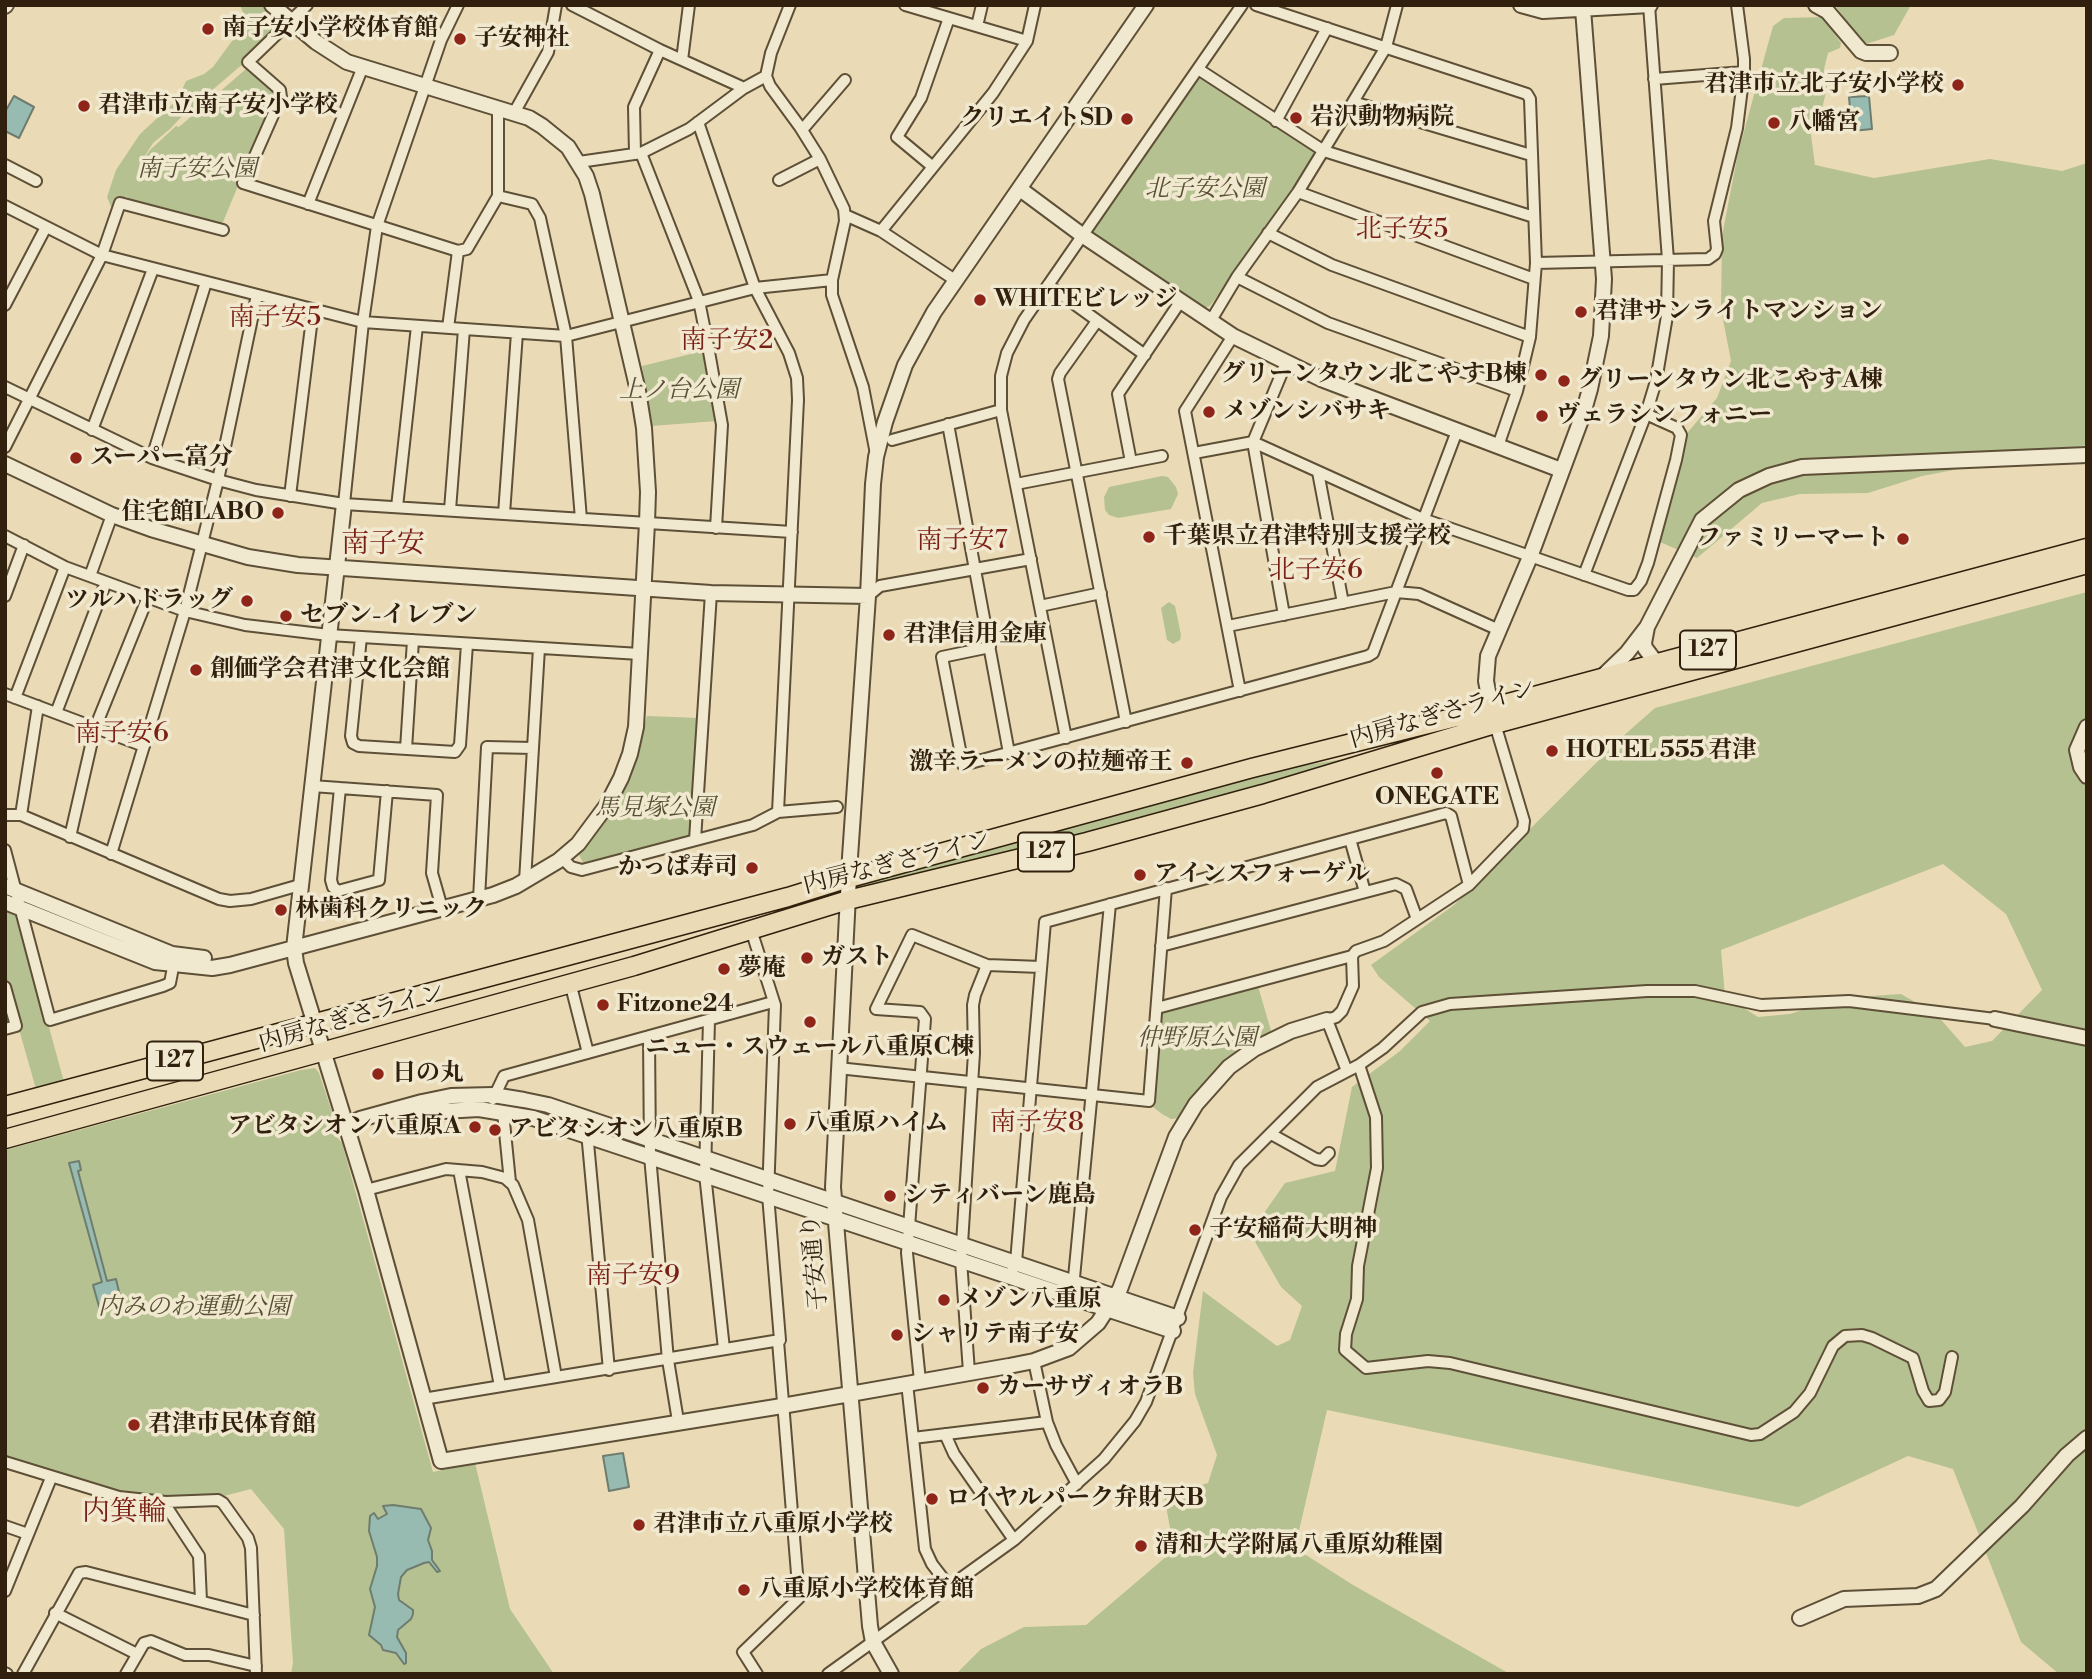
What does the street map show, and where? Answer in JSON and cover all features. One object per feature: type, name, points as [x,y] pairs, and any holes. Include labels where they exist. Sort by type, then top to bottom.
[{"type":"highway","name":"内房なぎさライン","points":[[5,1139],[634,966],[848,900],[1087,842],[1263,794],[1600,679],[2087,548]]},
{"type":"highway","name":"内房なぎさライン","points":[[5,1106],[788,897],[1226,775],[1493,715],[2087,564]]},
{"type":"street","points":[[21,908],[155,962],[195,958],[255,958],[478,899],[526,881],[562,858],[578,844],[607,805],[621,778],[636,727],[648,492],[644,428],[592,194],[579,162],[556,136],[529,118],[362,69],[331,52],[272,5]]},
{"type":"street","points":[[307,5],[248,62],[280,90],[281,97],[243,183],[458,251],[467,248],[498,196],[498,108]]},
{"type":"street","points":[[457,5],[441,40],[377,226],[363,322],[294,948],[296,963],[366,1190],[440,1461],[782,1406],[1034,1360],[1054,1354],[1081,1339],[1098,1323],[1116,1295],[1176,1137],[1196,1104],[1229,1067],[1254,1049],[1291,1031],[1336,1017],[1342,1011],[1353,986],[1352,956]]},
{"type":"street","points":[[514,113],[548,52],[556,5]]},
{"type":"street","points":[[572,5],[660,50],[744,88]]},
{"type":"street","points":[[682,60],[689,5]]},
{"type":"street","points":[[790,5],[771,53],[766,76],[820,159],[840,197],[845,215],[832,280],[832,295],[863,387],[876,457]]},
{"type":"street","points":[[905,5],[1027,41]]},
{"type":"street","points":[[977,26],[982,5]]},
{"type":"street","points":[[881,231],[993,93],[1027,41],[1035,5]]},
{"type":"street","name":"子安通り","points":[[873,1642],[835,1217],[834,1155],[876,457],[905,365],[934,312],[1146,5]]},
{"type":"street","points":[[1066,738],[1001,410],[1001,376],[1007,353],[1019,327],[1242,5]]},
{"type":"street","points":[[1256,5],[1527,94],[1530,99],[1536,263],[1530,337],[1517,391],[1498,446]]},
{"type":"street","points":[[1210,322],[1237,277],[1298,192],[1386,47],[1397,5]]},
{"type":"street","points":[[1521,5],[1543,10],[1649,5],[1668,260],[1664,343],[1646,414],[1584,575]]},
{"type":"street","points":[[1536,263],[1708,259],[1715,254],[1717,249],[1714,221],[1737,128],[1744,72],[1737,5]]},
{"type":"street","points":[[1816,5],[1827,11],[1860,51],[1890,53]]},
{"type":"street","points":[[1157,1008],[1352,956],[1356,951],[1384,941],[1469,885],[1523,829],[1524,821],[1493,715],[1486,669],[1488,656],[1531,557],[1581,417],[1596,363],[1604,306],[1603,261],[1583,7]]},
{"type":"street","points":[[933,167],[897,137],[921,98],[949,18]]},
{"type":"street","points":[[1276,121],[1327,29]]},
{"type":"street","points":[[660,50],[634,107],[638,153],[699,301],[722,425],[716,528]]},
{"type":"street","points":[[309,204],[362,69]]},
{"type":"street","points":[[1198,69],[1324,151],[1534,217]]},
{"type":"street","points":[[1654,79],[1744,72]]},
{"type":"street","points":[[579,162],[638,153],[698,122],[744,88],[766,76]]},
{"type":"street","points":[[802,130],[845,80]]},
{"type":"street","points":[[1353,102],[1531,155]]},
{"type":"street","points":[[698,122],[755,288],[789,354],[797,378],[778,813]]},
{"type":"street","points":[[779,180],[820,159]]},
{"type":"street","points":[[5,165],[37,181]]},
{"type":"street","points":[[1020,189],[1082,235],[1233,336],[1321,379],[1561,470]]},
{"type":"street","points":[[1298,192],[1534,279]]},
{"type":"street","points":[[498,196],[532,204],[540,218],[566,336],[581,519]]},
{"type":"street","points":[[5,447],[102,256],[120,203],[223,230]]},
{"type":"street","points":[[5,206],[102,256],[363,322],[566,336],[755,288],[832,280]]},
{"type":"street","points":[[845,215],[881,231],[955,281]]},
{"type":"street","points":[[5,305],[46,227]]},
{"type":"street","points":[[1268,233],[1332,265],[1530,337]]},
{"type":"street","points":[[448,328],[458,251]]},
{"type":"street","points":[[92,430],[153,269]]},
{"type":"street","points":[[1237,277],[1328,323],[1517,391]]},
{"type":"street","points":[[152,458],[206,282]]},
{"type":"street","points":[[1048,285],[1145,355]]},
{"type":"street","points":[[111,854],[185,611],[218,480],[257,295]]},
{"type":"street","points":[[1131,462],[1118,394],[1180,302]]},
{"type":"street","points":[[290,496],[313,310]]},
{"type":"street","points":[[1097,321],[1058,379],[1126,722]]},
{"type":"street","points":[[397,507],[416,326]]},
{"type":"street","points":[[450,510],[464,329]]},
{"type":"street","points":[[504,514],[517,332]]},
{"type":"street","points":[[1233,336],[1185,411],[1240,691]]},
{"type":"street","points":[[1284,615],[1253,442],[1286,363]]},
{"type":"street","points":[[5,387],[152,458],[218,480],[290,496],[344,504],[792,532]]},
{"type":"street","points":[[892,440],[1001,410]]},
{"type":"street","points":[[1194,453],[1253,442],[1423,519],[1628,590],[1637,587],[1644,574],[1681,435],[1677,428],[1646,414]]},
{"type":"street","points":[[948,424],[1009,753]]},
{"type":"street","points":[[990,647],[942,657],[963,765],[1373,653],[1457,431]]},
{"type":"street","points":[[1600,679],[1627,653],[1647,626],[1702,520],[1738,490],[1769,476],[1802,467],[2087,455]]},
{"type":"street","points":[[1016,485],[1162,456]]},
{"type":"street","points":[[5,464],[112,515],[201,545],[248,557],[337,569],[711,593],[868,596],[880,586],[1031,559]]},
{"type":"street","points":[[1318,472],[1343,603]]},
{"type":"street","points":[[90,576],[112,515]]},
{"type":"street","points":[[5,536],[65,567],[185,611],[245,625],[329,635],[640,654]]},
{"type":"street","points":[[5,596],[24,545]]},
{"type":"street","points":[[65,567],[10,696],[144,746]]},
{"type":"street","points":[[56,713],[106,582]]},
{"type":"street","points":[[1228,626],[1396,592],[1419,594],[1500,630]]},
{"type":"street","points":[[695,840],[711,593]]},
{"type":"street","points":[[1040,606],[1101,593]]},
{"type":"street","points":[[69,837],[95,728],[148,597]]},
{"type":"street","points":[[1647,626],[1645,648],[1654,660],[1661,662]]},
{"type":"street","points":[[361,637],[352,740],[359,746],[455,752],[460,748],[467,644]]},
{"type":"street","points":[[406,748],[413,640]]},
{"type":"street","points":[[526,881],[539,648]]},
{"type":"street","points":[[21,815],[38,706]]},
{"type":"street","points":[[2087,727],[2077,750],[2081,767],[2087,776]]},
{"type":"street","points":[[478,899],[487,747],[533,748]]},
{"type":"street","points":[[312,786],[437,794],[432,873],[442,908]]},
{"type":"street","points":[[340,788],[331,880],[338,891],[379,880],[387,791]]},
{"type":"street","points":[[562,858],[570,867],[582,870],[753,825],[778,813],[836,807]]},
{"type":"street","points":[[1010,1276],[1016,1262],[1045,922],[1446,813],[1451,816],[1469,885]]},
{"type":"street","points":[[5,815],[21,815],[219,899],[251,899],[300,885]]},
{"type":"street","points":[[1350,839],[1365,892]]},
{"type":"street","points":[[5,850],[9,893],[21,908],[50,1020],[170,983],[175,960]]},
{"type":"street","points":[[1161,946],[1396,884],[1406,889],[1417,919]]},
{"type":"street","points":[[838,1068],[1149,1101],[1166,888]]},
{"type":"street","points":[[9,893],[175,960]]},
{"type":"street","points":[[1072,1297],[1110,904]]},
{"type":"street","points":[[949,1586],[932,1564],[925,1549],[913,1438],[907,1242],[925,1019],[924,1014],[876,1009],[912,935],[987,965],[1041,967]]},
{"type":"street","points":[[754,939],[775,1004],[768,1195],[781,1337],[778,1341],[782,1406],[799,1598],[743,1652],[757,1674]]},
{"type":"street","points":[[969,1372],[961,1260],[973,1082],[973,1005],[987,965]]},
{"type":"street","points":[[5,987],[16,1026],[5,1029]]},
{"type":"street","points":[[572,990],[588,1053]]},
{"type":"street","points":[[828,1674],[1014,1540],[1104,1460],[1135,1421],[1146,1402],[1222,1197],[1239,1165],[1317,1087],[1359,1065],[1383,1048],[1422,1012],[1450,1004],[1647,991],[1695,991],[1761,1005],[1849,1001],[1995,1019],[2087,1038]]},
{"type":"street","points":[[556,1377],[528,1220],[510,1182],[493,1095],[503,1076],[773,1002]]},
{"type":"street","points":[[709,1020],[704,1158],[724,1349]]},
{"type":"street","points":[[1327,1020],[1347,1071]]},
{"type":"street","points":[[649,1036],[650,1156],[668,1360],[678,1421]]},
{"type":"street","points":[[1359,1065],[1376,1117],[1377,1168],[1345,1350],[1366,1368],[1428,1361],[1450,1363],[1751,1435],[1760,1434],[1794,1412],[1810,1393],[1833,1346],[1845,1336],[1862,1335],[1872,1338],[1913,1358],[1923,1391],[1930,1401],[1939,1400],[1945,1392],[1952,1357]]},
{"type":"street","points":[[347,1125],[360,1119],[451,1096],[493,1095],[548,1105],[1116,1295],[1175,1324]]},
{"type":"street","points":[[347,1125],[362,1125],[424,1111],[498,1111],[533,1118],[1108,1309],[1175,1324]]},
{"type":"street","points":[[588,1119],[587,1134],[609,1370]]},
{"type":"street","points":[[1271,1134],[1316,1159],[1322,1160],[1329,1153]]},
{"type":"street","points":[[366,1190],[446,1169],[482,1172],[510,1182]]},
{"type":"street","points":[[459,1170],[500,1386]]},
{"type":"street","points":[[423,1399],[778,1341]]},
{"type":"street","points":[[1034,1360],[1046,1422],[1077,1484]]},
{"type":"street","points":[[913,1438],[1046,1422]]},
{"type":"street","points":[[945,1434],[954,1454],[1014,1540]]},
{"type":"street","points":[[1800,1618],[1844,1598],[1918,1596],[1936,1589],[2022,1506],[2067,1455],[2087,1438]]},
{"type":"street","points":[[5,1462],[119,1497],[166,1502],[218,1500],[248,1538],[251,1548],[256,1670],[209,1655],[185,1655],[151,1641],[144,1643],[126,1674]]},
{"type":"street","points":[[5,1591],[51,1478]]},
{"type":"street","points":[[166,1502],[199,1556],[201,1601]]},
{"type":"street","points":[[5,1525],[28,1534]]},
{"type":"street","points":[[23,1674],[79,1573],[86,1572],[254,1615]]},
{"type":"street","points":[[55,1613],[137,1654]]},
{"type":"street","points":[[873,1642],[891,1674]]},
{"type":"green space","name":"南子安公園","points":[[240,5],[265,5],[286,27],[153,143],[138,167],[150,150],[176,126],[179,127],[246,69],[254,72],[277,92],[223,222],[218,225],[134,205],[126,196],[115,208],[111,207],[107,197],[116,170],[140,134],[178,99],[186,81],[213,67],[237,38],[245,18]]},
{"type":"green space","points":[[1835,5],[1911,5],[1894,35],[1863,45]]},
{"type":"green space","points":[[1823,17],[1841,43],[1840,48],[1828,53],[1824,69],[1827,87],[1820,118],[1809,120],[1815,165],[1874,178],[1990,159],[2062,171],[2087,163],[2087,445],[1922,476],[1868,493],[1800,494],[1762,503],[1697,558],[1660,542],[1688,432],[1717,398],[1731,361],[1721,309],[1722,236],[1738,153],[1773,26],[1784,18]]},
{"type":"green space","name":"北子安公園","points":[[1199,76],[1316,150],[1318,156],[1230,284],[1224,287],[1210,306],[1204,308],[1090,234]]},
{"type":"green space","name":"上ノ台公園","points":[[703,351],[717,421],[651,426],[642,366]]},
{"type":"green space","points":[[1168,477],[1178,494],[1171,509],[1118,518],[1109,515],[1105,510],[1104,497],[1109,487]]},
{"type":"green space","points":[[2087,592],[2087,1674],[2059,1674],[2021,1642],[1953,1469],[1908,1456],[1798,1507],[1327,1410],[1295,1548],[1353,1585],[1510,1674],[956,1674],[981,1649],[1024,1627],[1086,1625],[1174,1550],[1164,1495],[1208,1483],[1217,1455],[1195,1394],[1193,1373],[1203,1291],[1277,1346],[1290,1340],[1302,1306],[1281,1287],[1250,1233],[1285,1183],[1335,1171],[1352,1087],[1400,1051],[1430,1021],[1379,977],[1371,965],[1454,905],[1622,737],[1655,708]],"holes":[[[1943,864],[2006,914],[2042,990],[1992,1041],[1965,1047],[1936,1014],[1901,994],[1840,998],[1790,1014],[1758,1017],[1725,996],[1721,950]]]},
{"type":"green space","points":[[1169,602],[1175,606],[1181,635],[1180,640],[1173,644],[1167,640],[1161,608]]},
{"type":"green space","name":"馬見塚公園","points":[[647,716],[700,718],[691,836],[586,868],[578,853],[604,824],[623,792]]},
{"type":"green space","points":[[1344,759],[1244,794],[865,888],[863,882],[1280,769]]},
{"type":"green space","points":[[5,866],[64,1082],[36,1089],[5,980]]},
{"type":"green space","name":"仲野原公園","points":[[1258,986],[1271,1031],[1224,1064],[1180,1118],[1171,1119],[1153,1107],[1162,1013]]},
{"type":"green space","name":"内みのわ運動公園","points":[[315,1068],[333,1115],[331,1124],[334,1134],[342,1143],[433,1472],[475,1463],[510,1609],[554,1674],[291,1674],[293,1663],[284,1529],[251,1489],[224,1496],[188,1498],[122,1491],[82,1482],[5,1457],[5,1150]]},
{"type":"water","points":[[14,96],[34,107],[19,138],[5,131],[5,112]]},
{"type":"water","points":[[1869,96],[1872,129],[1852,131],[1849,97]]},
{"type":"water","points":[[79,1161],[81,1170],[78,1171],[107,1281],[116,1279],[122,1305],[100,1310],[93,1285],[102,1282],[69,1163]]},
{"type":"water","points":[[623,1453],[629,1487],[609,1491],[603,1456]]},
{"type":"water","points":[[383,1506],[421,1509],[431,1528],[428,1540],[432,1560],[440,1571],[437,1572],[429,1562],[407,1570],[401,1577],[399,1600],[413,1610],[411,1619],[398,1630],[397,1637],[406,1653],[404,1664],[396,1653],[383,1650],[369,1635],[375,1607],[370,1589],[377,1566],[369,1531],[370,1516],[374,1513],[378,1519],[387,1514]]},
{"type":"place","name":"南子安小学校体育館","points":[[208,29]]},
{"type":"place","name":"子安神社","points":[[460,39]]},
{"type":"place","name":"君津市立北子安小学校","points":[[1958,85]]},
{"type":"place","name":"君津市立南子安小学校","points":[[84,106]]},
{"type":"place","name":"岩沢動物病院","points":[[1296,118]]},
{"type":"place","name":"クリエイトSD","points":[[1127,119]]},
{"type":"place","name":"八幡宮","points":[[1774,123]]},
{"type":"place","name":"WHITEビレッジ","points":[[980,300]]},
{"type":"place","name":"君津サンライトマンション","points":[[1581,312]]},
{"type":"place","name":"グリーンタウン北こやすB棟","points":[[1541,375]]},
{"type":"place","name":"グリーンタウン北こやすA棟","points":[[1564,381]]},
{"type":"place","name":"メゾンシバサキ","points":[[1209,412]]},
{"type":"place","name":"ヴェラシンフォニー","points":[[1542,416]]},
{"type":"place","name":"スーパー富分","points":[[76,458]]},
{"type":"place","name":"住宅館LABO","points":[[278,513]]},
{"type":"place","name":"千葉県立君津特別支援学校","points":[[1149,537]]},
{"type":"place","name":"ファミリーマート","points":[[1903,539]]},
{"type":"place","name":"ツルハドラッグ","points":[[247,601]]},
{"type":"place","name":"セブン-イレブン","points":[[286,616]]},
{"type":"place","name":"君津信用金庫","points":[[889,635]]},
{"type":"place","name":"創価学会君津文化会館","points":[[196,670]]},
{"type":"place","name":"HOTEL 555 君津","points":[[1552,751]]},
{"type":"place","name":"激辛ラーメンの拉麺帝王","points":[[1187,763]]},
{"type":"place","name":"ONEGATE","points":[[1437,773]]},
{"type":"place","name":"かっぱ寿司","points":[[752,868]]},
{"type":"place","name":"アインスフォーゲル","points":[[1140,875]]},
{"type":"place","name":"林歯科クリニック","points":[[281,910]]},
{"type":"place","name":"ガスト","points":[[807,958]]},
{"type":"place","name":"夢庵","points":[[724,969]]},
{"type":"place","name":"Fitzone24","points":[[603,1005]]},
{"type":"place","name":"ニュー・スウェール八重原C棟","points":[[810,1022]]},
{"type":"place","name":"日の丸","points":[[378,1074]]},
{"type":"place","name":"八重原ハイム","points":[[790,1124]]},
{"type":"place","name":"アビタシオン八重原A","points":[[475,1127]]},
{"type":"place","name":"アビタシオン八重原B","points":[[495,1130]]},
{"type":"place","name":"シティバーン鹿島","points":[[890,1196]]},
{"type":"place","name":"子安稲荷大明神","points":[[1195,1230]]},
{"type":"place","name":"メゾン八重原","points":[[944,1300]]},
{"type":"place","name":"シャリテ南子安","points":[[897,1335]]},
{"type":"place","name":"カーサヴィオラB","points":[[983,1388]]},
{"type":"place","name":"君津市民体育館","points":[[134,1425]]},
{"type":"place","name":"ロイヤルパーク弁財天B","points":[[932,1499]]},
{"type":"place","name":"君津市立八重原小学校","points":[[639,1525]]},
{"type":"place","name":"清和大学附属八重原幼稚園","points":[[1141,1546]]},
{"type":"place","name":"八重原小学校体育館","points":[[744,1590]]},
{"type":"district","name":"北子安5","points":[[1402,231]]},
{"type":"district","name":"南子安5","points":[[275,319]]},
{"type":"district","name":"南子安2","points":[[727,342]]},
{"type":"district","name":"南子安7","points":[[962,542]]},
{"type":"district","name":"南子安","points":[[383,545]]},
{"type":"district","name":"北子安6","points":[[1316,572]]},
{"type":"district","name":"南子安6","points":[[122,735]]},
{"type":"district","name":"南子安8","points":[[1037,1124]]},
{"type":"district","name":"南子安9","points":[[633,1277]]},
{"type":"district","name":"内箕輪","points":[[124,1513]]}]
